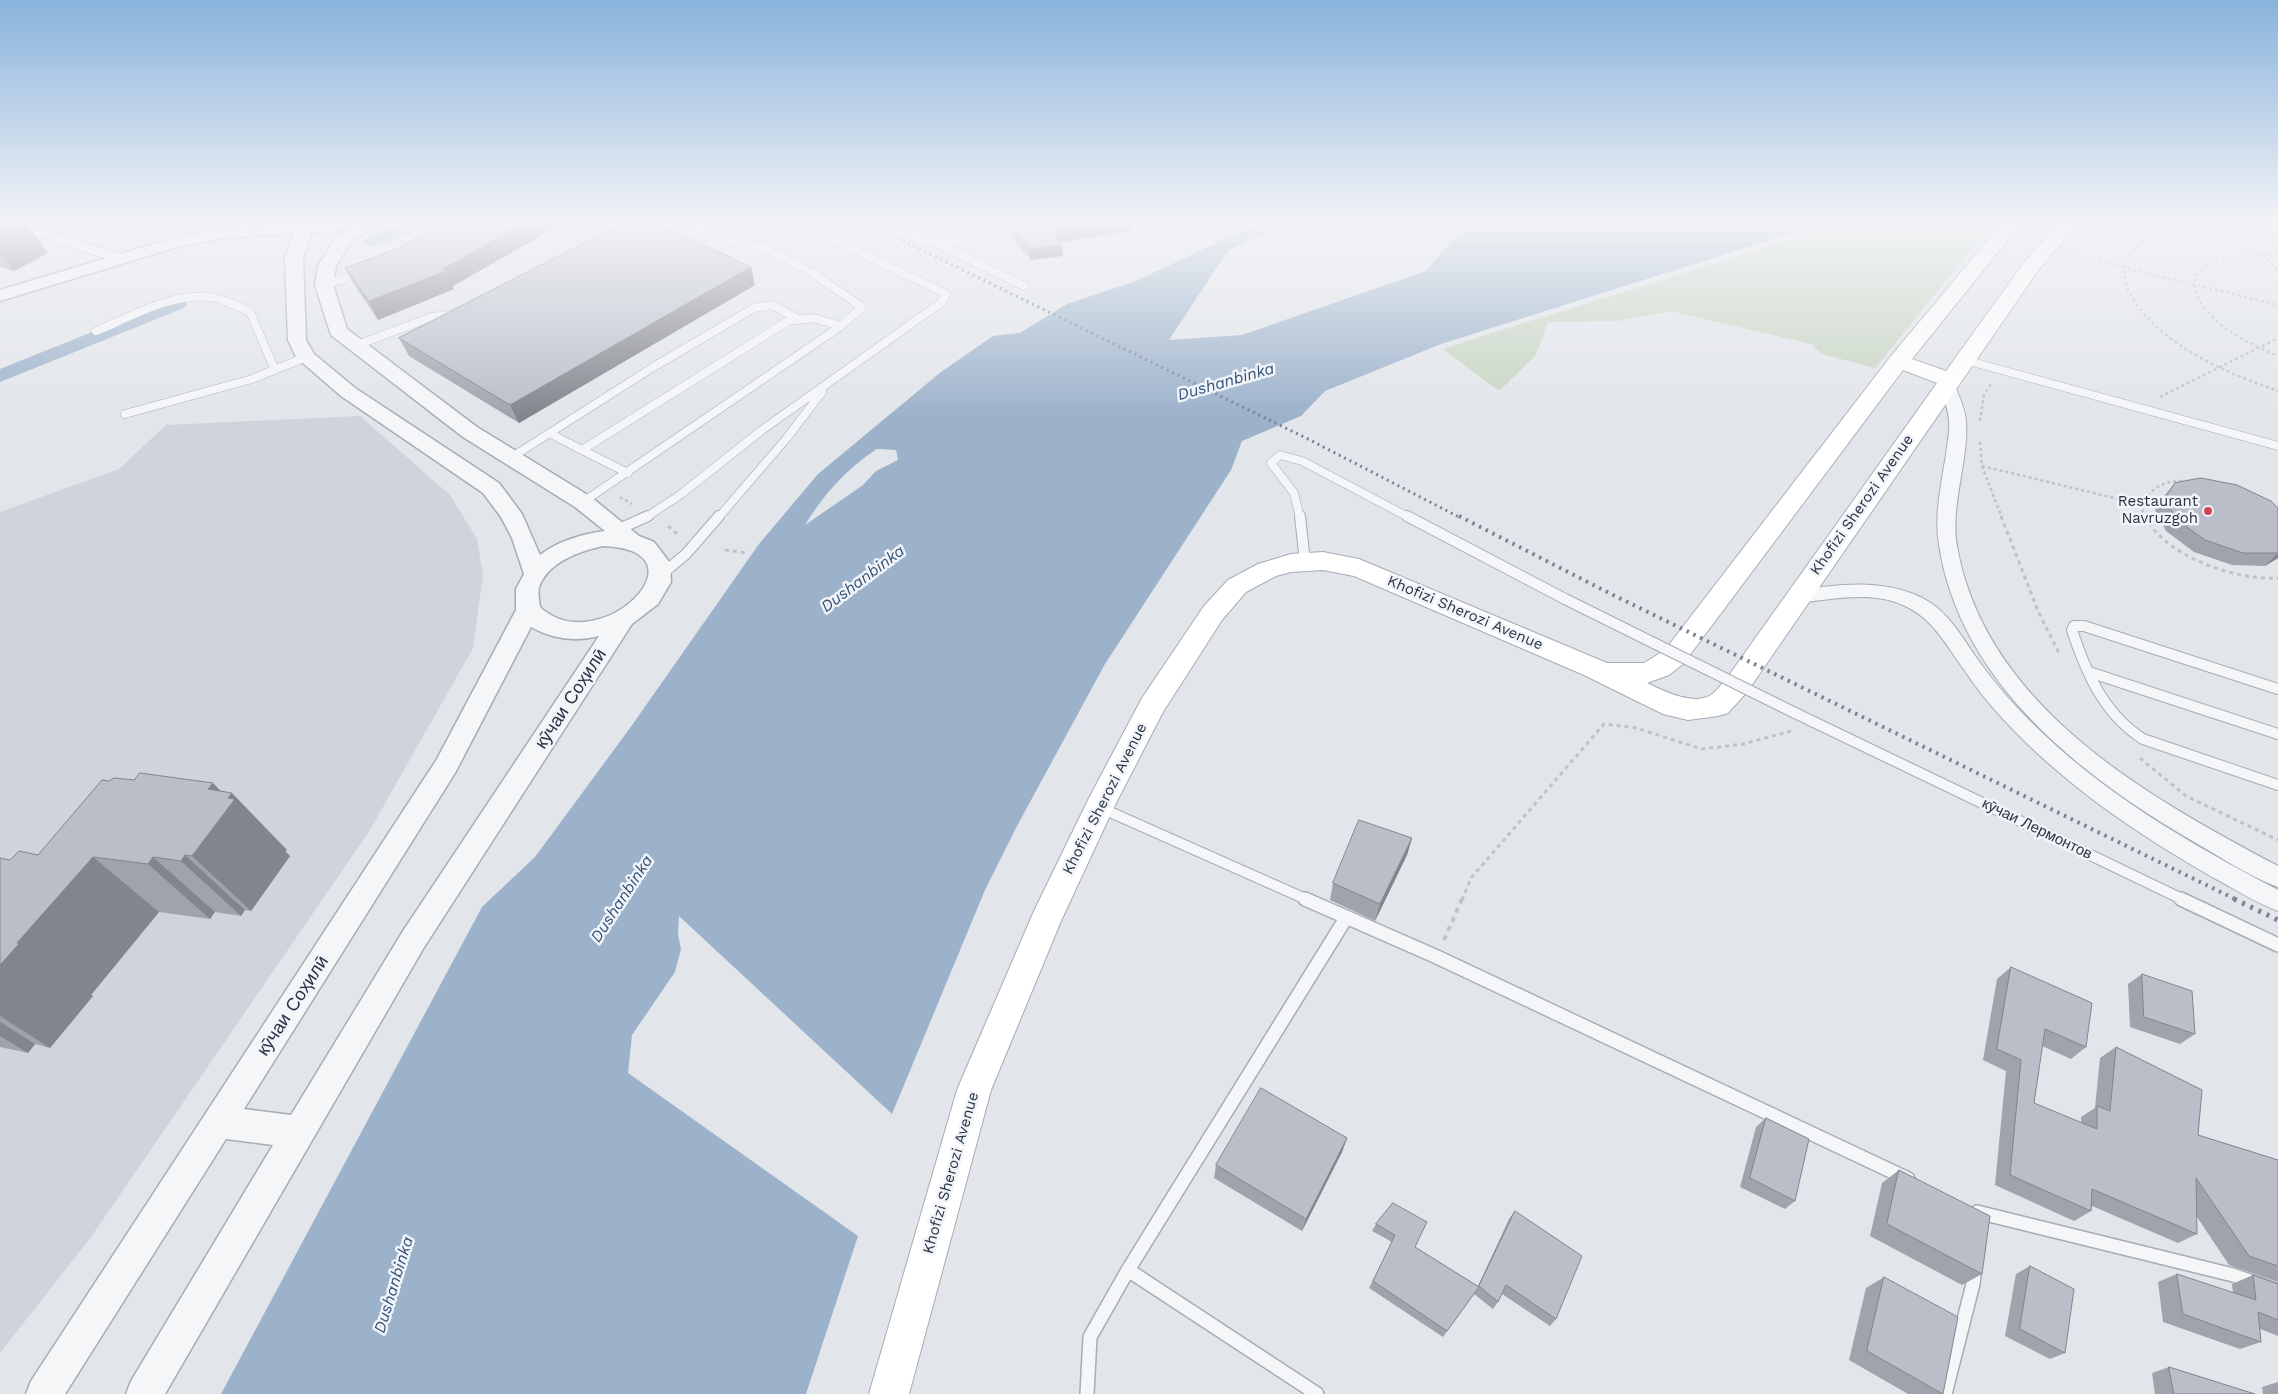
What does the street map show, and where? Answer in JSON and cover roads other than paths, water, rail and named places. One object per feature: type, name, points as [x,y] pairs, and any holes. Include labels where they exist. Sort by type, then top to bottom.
[{"type":"main road","name":"Khofizi Sherozi Avenue","points":[[1594,668],[1636,676],[1658,669],[1674,657],[1899,361],[1960,287]]},
{"type":"main road","name":"Khofizi Sherozi Avenue","points":[[890,1394],[974,1090],[1045,921],[1099,808],[1152,706],[1213,613],[1237,586],[1267,570],[1291,563],[1323,561],[1359,568],[1594,668],[1634,690],[1670,705],[1700,709],[1718,705],[1729,696],[1948,382],[2018,287]]},
{"type":"main road","points":[[1899,361],[1948,382]]},
{"type":"street","points":[[0,296],[30,287]]},
{"type":"street","points":[[295,287],[297,340],[306,357],[348,392],[491,488],[511,514],[523,538],[535,573]]},
{"type":"street","name":"кӯчаи Соҳилӣ","points":[[325,287],[338,331],[470,432],[583,502],[656,557],[661,575],[658,584],[650,598],[636,611],[623,619],[595,628],[566,630],[543,624],[528,610]]},
{"type":"street","points":[[1948,382],[1958,419],[1949,506],[1948,546],[1968,611],[1995,662],[2016,690],[2044,719],[2119,782],[2171,817],[2278,877]]},
{"type":"street","name":"кӯчаи Соҳилӣ","points":[[44,1394],[446,766],[528,610],[526,592],[535,573],[554,556],[579,544],[625,535]]},
{"type":"street","points":[[1800,596],[1874,590],[1895,594],[1925,608],[1947,630],[1980,678],[2008,711],[2065,766],[2162,835],[2278,901]]},
{"type":"street","name":"кӯчаи Соҳилӣ","points":[[144,1394],[413,940],[623,619]]},
{"type":"street","points":[[218,1122],[298,1132]]},
{"type":"lane","points":[[583,502],[841,326],[862,307],[833,287]]},
{"type":"lane","points":[[625,535],[649,516],[680,496],[762,430],[925,316],[942,302],[946,294],[932,287]]},
{"type":"lane","points":[[96,331],[178,299],[218,298],[250,312],[275,370]]},
{"type":"lane","points":[[512,457],[551,434],[655,366],[754,308],[766,304],[775,304],[798,319]]},
{"type":"lane","points":[[357,345],[432,317],[450,313],[462,315]]},
{"type":"lane","points":[[582,450],[788,321],[813,318],[841,326]]},
{"type":"lane","points":[[125,414],[252,379],[306,357]]},
{"type":"lane","points":[[1964,360],[2278,446]]},
{"type":"lane","points":[[661,575],[686,554],[786,439],[829,383]]},
{"type":"lane","points":[[551,434],[628,472]]},
{"type":"lane","name":"кӯчаи Лермонтов","points":[[1305,562],[1302,530],[1294,493],[1272,462],[1280,455],[1302,461],[1565,600],[1795,713],[2278,945]]},
{"type":"lane","points":[[2278,689],[2084,626],[2074,626],[2072,630],[2089,672],[2112,712],[2135,735],[2278,785]]},
{"type":"lane","points":[[2089,672],[2278,734]]},
{"type":"lane","points":[[1099,808],[1437,957],[1918,1184]]},
{"type":"lane","points":[[1087,1394],[1090,1337],[1128,1270],[1346,918]]},
{"type":"lane","points":[[1963,1205],[1981,1213],[2233,1275],[2278,1291]]},
{"type":"lane","points":[[1979,1231],[1981,1213]]},
{"type":"lane","points":[[1946,1394],[1973,1284],[1977,1249]]},
{"type":"lane","points":[[1128,1270],[1317,1394]]},
{"type":"water","name":"Dushanbinka","points":[[1118,287],[1204,287],[1169,340],[1242,335],[1380,287],[1621,287],[1441,344],[1325,391],[1301,416],[1242,441],[1231,470],[1105,664],[1017,826],[985,890],[892,1114],[679,916],[678,935],[681,949],[675,972],[632,1035],[628,1073],[858,1236],[806,1394],[221,1394],[482,907],[535,857],[630,728],[759,544],[818,474],[941,372],[993,336],[1020,333],[1067,304]],"holes":[[[877,449],[896,450],[898,460],[876,471],[863,485],[805,525],[836,483],[866,456]]]},
{"type":"waterway","points":[[0,376],[177,304]]},
{"type":"railway","points":[[998,287],[1306,438],[1461,518]]},
{"type":"railway","points":[[1459,516],[1611,594],[2237,900]]},
{"type":"railway","points":[[2234,899],[2278,920]]},
{"type":"place","name":"Restaurant Navruzgoh","points":[[2208,511]]}]
